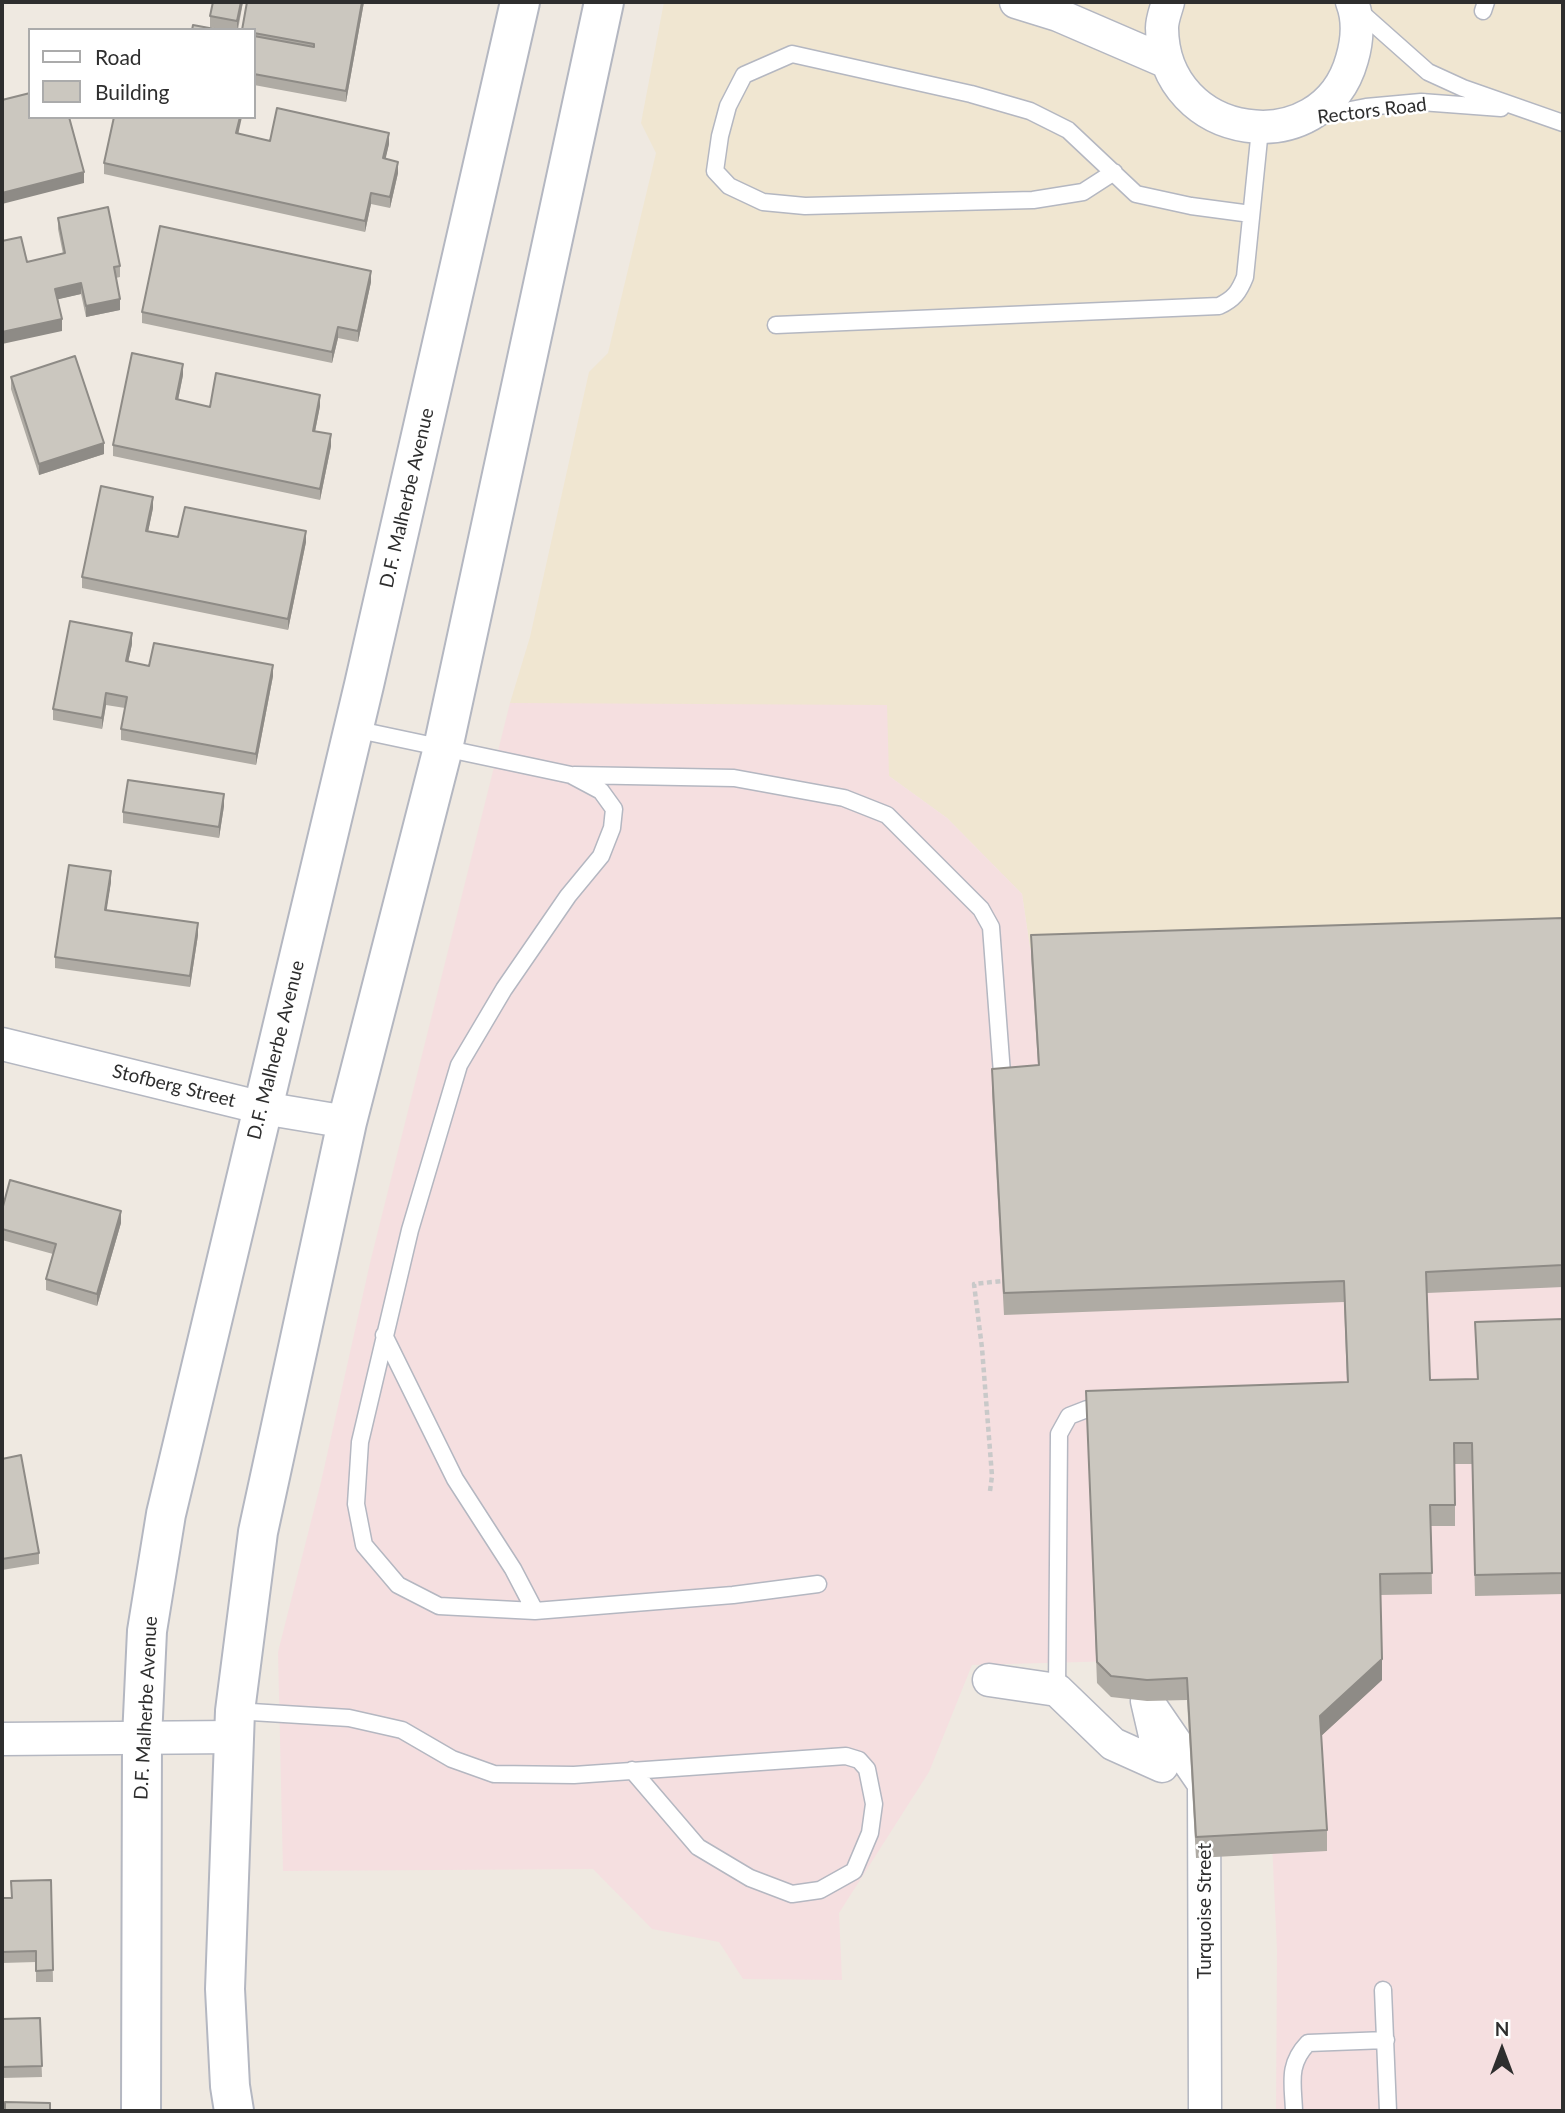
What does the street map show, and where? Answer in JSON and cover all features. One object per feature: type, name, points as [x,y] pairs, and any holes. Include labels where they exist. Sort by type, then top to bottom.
[{"type":"street","points":[[507,2],[507,58]]},
{"type":"street","name":"D.F. Malherbe Avenue","points":[[141,2111],[142,1738],[147,1630],[166,1514],[354,729],[520,2]]},
{"type":"street","points":[[234,2111],[225,1989],[234,1724],[258,1532],[347,1122],[443,748],[604,2]]},
{"type":"street","points":[[1016,2],[1058,15],[1167,62]]},
{"type":"street","points":[[1168,2],[1162,26],[1167,62],[1187,97],[1220,121],[1260,129],[1301,120],[1328,101],[1348,73],[1357,40],[1353,4]]},
{"type":"street","name":"Stofberg Street","points":[[2,1044],[263,1108],[347,1122]]},
{"type":"street","points":[[989,1679],[1057,1690]]},
{"type":"street","name":"Turquoise Street","points":[[1057,1690],[1113,1744],[1162,1766],[1147,1701],[1204,1784],[1205,2111]]},
{"type":"street","points":[[2,1740],[142,1738],[234,1724]]},
{"type":"lane","name":"Rectors Road","points":[[1353,4],[1428,72],[1463,89],[1563,123]]},
{"type":"lane","points":[[1114,172],[1083,192],[1033,200],[805,206],[763,202],[729,186],[715,171],[728,106],[744,75],[792,54],[971,94],[1030,111],[1068,130],[1114,172],[1136,194],[1191,206],[1251,214]]},
{"type":"lane","name":"Rectors Road","points":[[1301,120],[1366,107],[1421,102],[1528,110]]},
{"type":"lane","points":[[776,324],[1219,306],[1233,299],[1240,291],[1245,277],[1260,129]]},
{"type":"lane","points":[[354,729],[571,775],[734,778],[844,798],[887,815],[981,909],[991,927],[1003,1090]]},
{"type":"lane","points":[[571,775],[601,791],[614,809],[612,828],[601,856],[568,896],[504,989],[459,1065],[410,1230],[360,1442],[356,1504],[364,1545],[398,1585],[439,1606],[535,1611],[733,1595],[818,1584]]},
{"type":"lane","points":[[384,1335],[454,1479],[507,1559],[535,1611]]},
{"type":"lane","points":[[1057,1690],[1059,1434],[1069,1416],[1087,1409],[1120,1411]]},
{"type":"lane","points":[[234,1724],[349,1718],[402,1730],[452,1759],[494,1774],[574,1775],[632,1770],[846,1756],[859,1760],[867,1769],[874,1804],[870,1833],[854,1871],[820,1889],[792,1894],[750,1878],[698,1847],[632,1770]]},
{"type":"lane","points":[[1384,1990],[1388,2111]]},
{"type":"lane","points":[[1294,2111],[1293,2066],[1298,2054],[1308,2043],[1386,2040]]},
{"type":"path","points":[[990,1491],[992,1476],[974,1284],[1002,1281]]},
{"type":"shaded area","points":[[664,2],[1563,2],[1563,919],[1030,948],[1022,894],[947,818],[889,776],[510,703],[530,637],[589,372],[608,353],[656,153],[641,123]]},
{"type":"shaded area","points":[[510,703],[887,705],[889,776],[947,818],[1022,894],[1030,948],[1563,919],[1563,2111],[1276,2111],[1277,1951],[1265,1690],[1154,1660],[972,1665],[929,1772],[839,1913],[842,1980],[743,1979],[719,1942],[652,1929],[593,1869],[283,1871],[278,1652],[321,1482],[370,1263]]},
{"type":"building","points":[[213,2],[241,2],[237,21],[210,16]]},
{"type":"building","points":[[247,2],[362,2],[346,91],[256,74],[256,36],[314,47],[314,44],[256,33],[256,28],[242,28]]},
{"type":"building","points":[[28,94],[28,119],[70,119],[84,172],[2,193],[2,100]]},
{"type":"building","points":[[277,108],[389,133],[383,158],[398,162],[390,197],[371,193],[365,221],[104,163],[114,119],[240,119],[236,133],[270,141]]},
{"type":"building","points":[[108,207],[120,266],[114,267],[120,299],[86,306],[81,283],[55,289],[62,319],[2,332],[2,241],[21,237],[27,262],[65,253],[58,218]]},
{"type":"building","points":[[160,226],[371,271],[358,331],[338,327],[332,352],[142,312]]},
{"type":"building","points":[[132,353],[183,364],[176,399],[210,407],[216,373],[320,395],[313,431],[331,434],[320,489],[113,445]]},
{"type":"building","points":[[75,356],[104,443],[39,464],[11,377]]},
{"type":"building","points":[[101,486],[153,497],[146,531],[178,537],[185,507],[306,531],[288,619],[82,577]]},
{"type":"building","points":[[70,621],[132,633],[126,661],[149,666],[154,643],[273,665],[256,754],[121,729],[127,697],[106,693],[102,718],[53,709]]},
{"type":"building","points":[[128,780],[224,794],[219,827],[123,812]]},
{"type":"building","points":[[69,865],[111,871],[105,910],[198,923],[190,976],[55,957]]},
{"type":"building","points":[[1563,918],[1563,1265],[1426,1272],[1430,1380],[1478,1379],[1475,1322],[1563,1319],[1563,1573],[1475,1575],[1472,1443],[1454,1443],[1455,1505],[1430,1505],[1432,1573],[1380,1574],[1382,1659],[1320,1716],[1327,1830],[1196,1837],[1187,1678],[1147,1680],[1111,1676],[1097,1662],[1086,1391],[1348,1382],[1344,1281],[1004,1293],[992,1069],[1039,1065],[1031,935]]},
{"type":"building","points":[[10,1180],[121,1211],[97,1294],[46,1279],[56,1244],[2,1229],[2,1210]]},
{"type":"building","points":[[21,1455],[39,1553],[2,1559],[2,1459]]},
{"type":"building","points":[[51,1880],[53,1970],[36,1971],[36,1951],[2,1952],[2,1898],[12,1898],[11,1881]]},
{"type":"building","points":[[40,2018],[42,2066],[2,2067],[2,2019]]},
{"type":"building","points":[[5,2102],[50,2103],[50,2111],[5,2111]]}]
